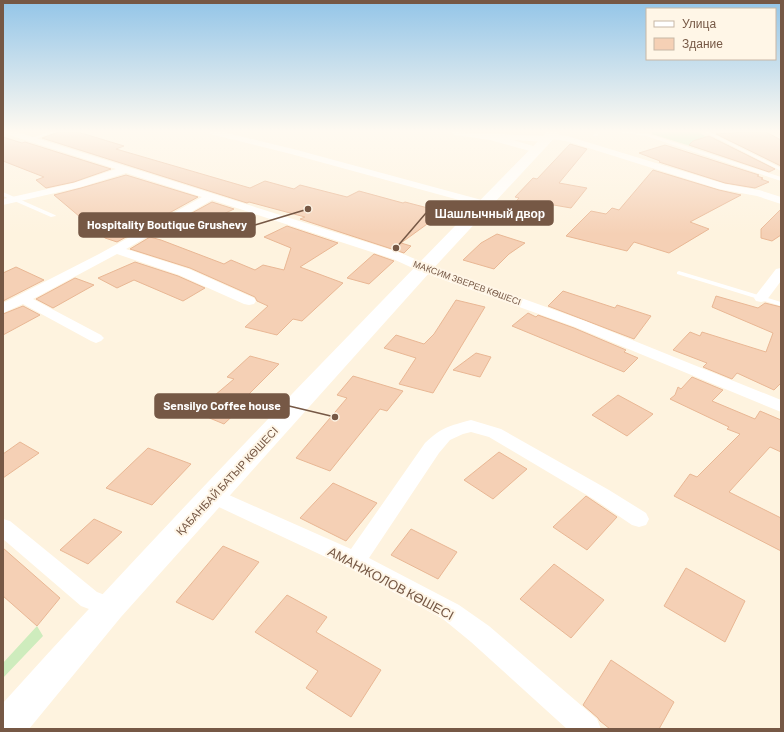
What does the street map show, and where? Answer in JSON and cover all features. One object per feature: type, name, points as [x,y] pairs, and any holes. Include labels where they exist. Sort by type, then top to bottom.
[{"type":"street","name":"МАКСИМ ЗВЕРЕВ КӨШЕСІ","points":[[119,166],[397,256],[424,268],[580,324],[781,406]]},
{"type":"street","points":[[346,166],[485,204]]},
{"type":"street","name":"ҚАБАНБАЙ БАТЫР КӨШЕСІ","points":[[5,729],[110,607],[424,268],[521,166]]},
{"type":"street","points":[[659,166],[723,187],[759,193],[781,201]]},
{"type":"street","points":[[3,202],[83,184],[128,169]]},
{"type":"street","points":[[3,309],[116,250],[212,196]]},
{"type":"street","points":[[116,250],[184,272],[249,301]]},
{"type":"street","points":[[761,298],[781,272]]},
{"type":"street","points":[[23,299],[96,338]]},
{"type":"street","points":[[355,561],[432,448],[444,436],[471,426],[495,433],[602,495],[639,519]]},
{"type":"street","name":"АМАНЖОЛОВ КӨШЕСІ","points":[[213,496],[355,561],[451,612],[480,634],[587,729]]},
{"type":"street","points":[[3,527],[89,599],[110,607]]},
{"type":"lane","points":[[743,166],[781,179]]},
{"type":"lane","points":[[3,194],[53,216]]},
{"type":"lane","points":[[679,272],[781,304]]},
{"type":"green space","points":[[37,626],[43,636],[3,678],[3,663]]},
{"type":"building","points":[[16,166],[102,166],[111,169],[74,182],[46,188],[36,180],[44,177]]},
{"type":"building","points":[[131,166],[175,166],[250,188],[265,181],[294,189],[300,185],[347,197],[359,191],[428,208],[428,210],[441,214],[401,243],[411,246],[404,253],[300,219],[305,217],[249,202],[247,203]]},
{"type":"building","points":[[549,166],[573,166],[559,183],[587,188],[571,208],[542,203],[534,214],[509,209],[519,198],[515,197],[533,178],[537,179]]},
{"type":"building","points":[[672,166],[731,166],[759,175],[757,176],[769,182],[755,188],[725,183]]},
{"type":"building","points":[[752,166],[769,166],[775,169],[769,172]]},
{"type":"building","points":[[653,170],[719,190],[741,195],[690,222],[709,229],[669,253],[634,242],[627,251],[566,236],[591,211],[606,214],[612,208],[619,210]]},
{"type":"building","points":[[126,175],[198,197],[117,242],[105,238],[54,195]]},
{"type":"building","points":[[212,202],[234,209],[209,221],[190,214]]},
{"type":"building","points":[[781,209],[781,235],[772,241],[761,238],[761,229]]},
{"type":"building","points":[[287,226],[338,243],[300,267],[343,283],[302,321],[293,319],[277,335],[245,327],[268,306],[257,301],[255,297],[190,268],[130,249],[150,237],[224,264],[231,260],[255,270],[263,265],[284,270],[291,248],[264,237]]},
{"type":"building","points":[[497,234],[525,243],[509,254],[494,269],[463,260],[481,243]]},
{"type":"building","points":[[374,254],[394,261],[369,284],[347,278]]},
{"type":"building","points":[[135,262],[178,276],[205,288],[183,301],[134,280],[117,288],[98,278]]},
{"type":"building","points":[[16,267],[44,280],[3,301],[3,273]]},
{"type":"building","points":[[75,278],[94,285],[53,308],[36,299]]},
{"type":"building","points":[[563,291],[615,308],[617,305],[651,316],[634,339],[548,306]]},
{"type":"building","points":[[716,296],[758,308],[765,303],[781,307],[781,383],[774,390],[737,373],[732,379],[703,367],[707,363],[673,350],[690,332],[700,336],[702,332],[766,352],[773,333],[712,307]]},
{"type":"building","points":[[456,300],[485,307],[433,393],[399,384],[416,358],[384,348],[396,335],[424,344],[434,334]]},
{"type":"building","points":[[23,306],[40,315],[3,335],[3,314]]},
{"type":"building","points":[[528,313],[536,317],[538,315],[574,328],[626,350],[624,352],[638,358],[624,372],[512,326]]},
{"type":"building","points":[[476,353],[491,357],[480,377],[453,370]]},
{"type":"building","points":[[250,356],[279,364],[240,403],[244,405],[224,424],[195,412],[234,379],[227,377]]},
{"type":"building","points":[[353,376],[403,391],[387,411],[380,409],[330,471],[296,458],[347,398],[337,395]]},
{"type":"building","points":[[692,377],[723,390],[712,401],[755,419],[760,411],[781,420],[781,452],[770,447],[729,492],[781,518],[781,551],[674,496],[690,474],[697,477],[740,434],[727,429],[729,427],[670,399],[675,395],[678,387],[681,389]]},
{"type":"building","points":[[618,395],[653,414],[627,436],[592,415]]},
{"type":"building","points":[[20,442],[39,453],[3,478],[3,454]]},
{"type":"building","points":[[148,448],[191,464],[152,505],[106,488]]},
{"type":"building","points":[[499,452],[527,469],[493,499],[464,480]]},
{"type":"building","points":[[333,483],[377,503],[346,541],[300,518]]},
{"type":"building","points":[[586,496],[617,517],[587,550],[553,527]]},
{"type":"building","points":[[94,519],[122,532],[88,564],[60,550]]},
{"type":"building","points":[[411,529],[457,552],[438,579],[391,555]]},
{"type":"building","points":[[223,546],[259,562],[213,620],[176,602]]},
{"type":"building","points":[[3,548],[60,598],[37,626],[3,596]]},
{"type":"building","points":[[554,564],[604,600],[571,638],[520,599]]},
{"type":"building","points":[[686,568],[745,601],[725,642],[664,606]]},
{"type":"building","points":[[287,595],[327,617],[316,632],[381,670],[351,717],[306,688],[318,671],[255,632]]},
{"type":"building","points":[[611,660],[674,702],[659,729],[610,729],[583,705]]},
{"type":"place","name":"Hospitality Boutique Grushevy","points":[[308,209]]},
{"type":"place","name":"Шашлычный двор","points":[[396,248]]},
{"type":"place","name":"Sensilyo Coffee house","points":[[335,417]]}]
